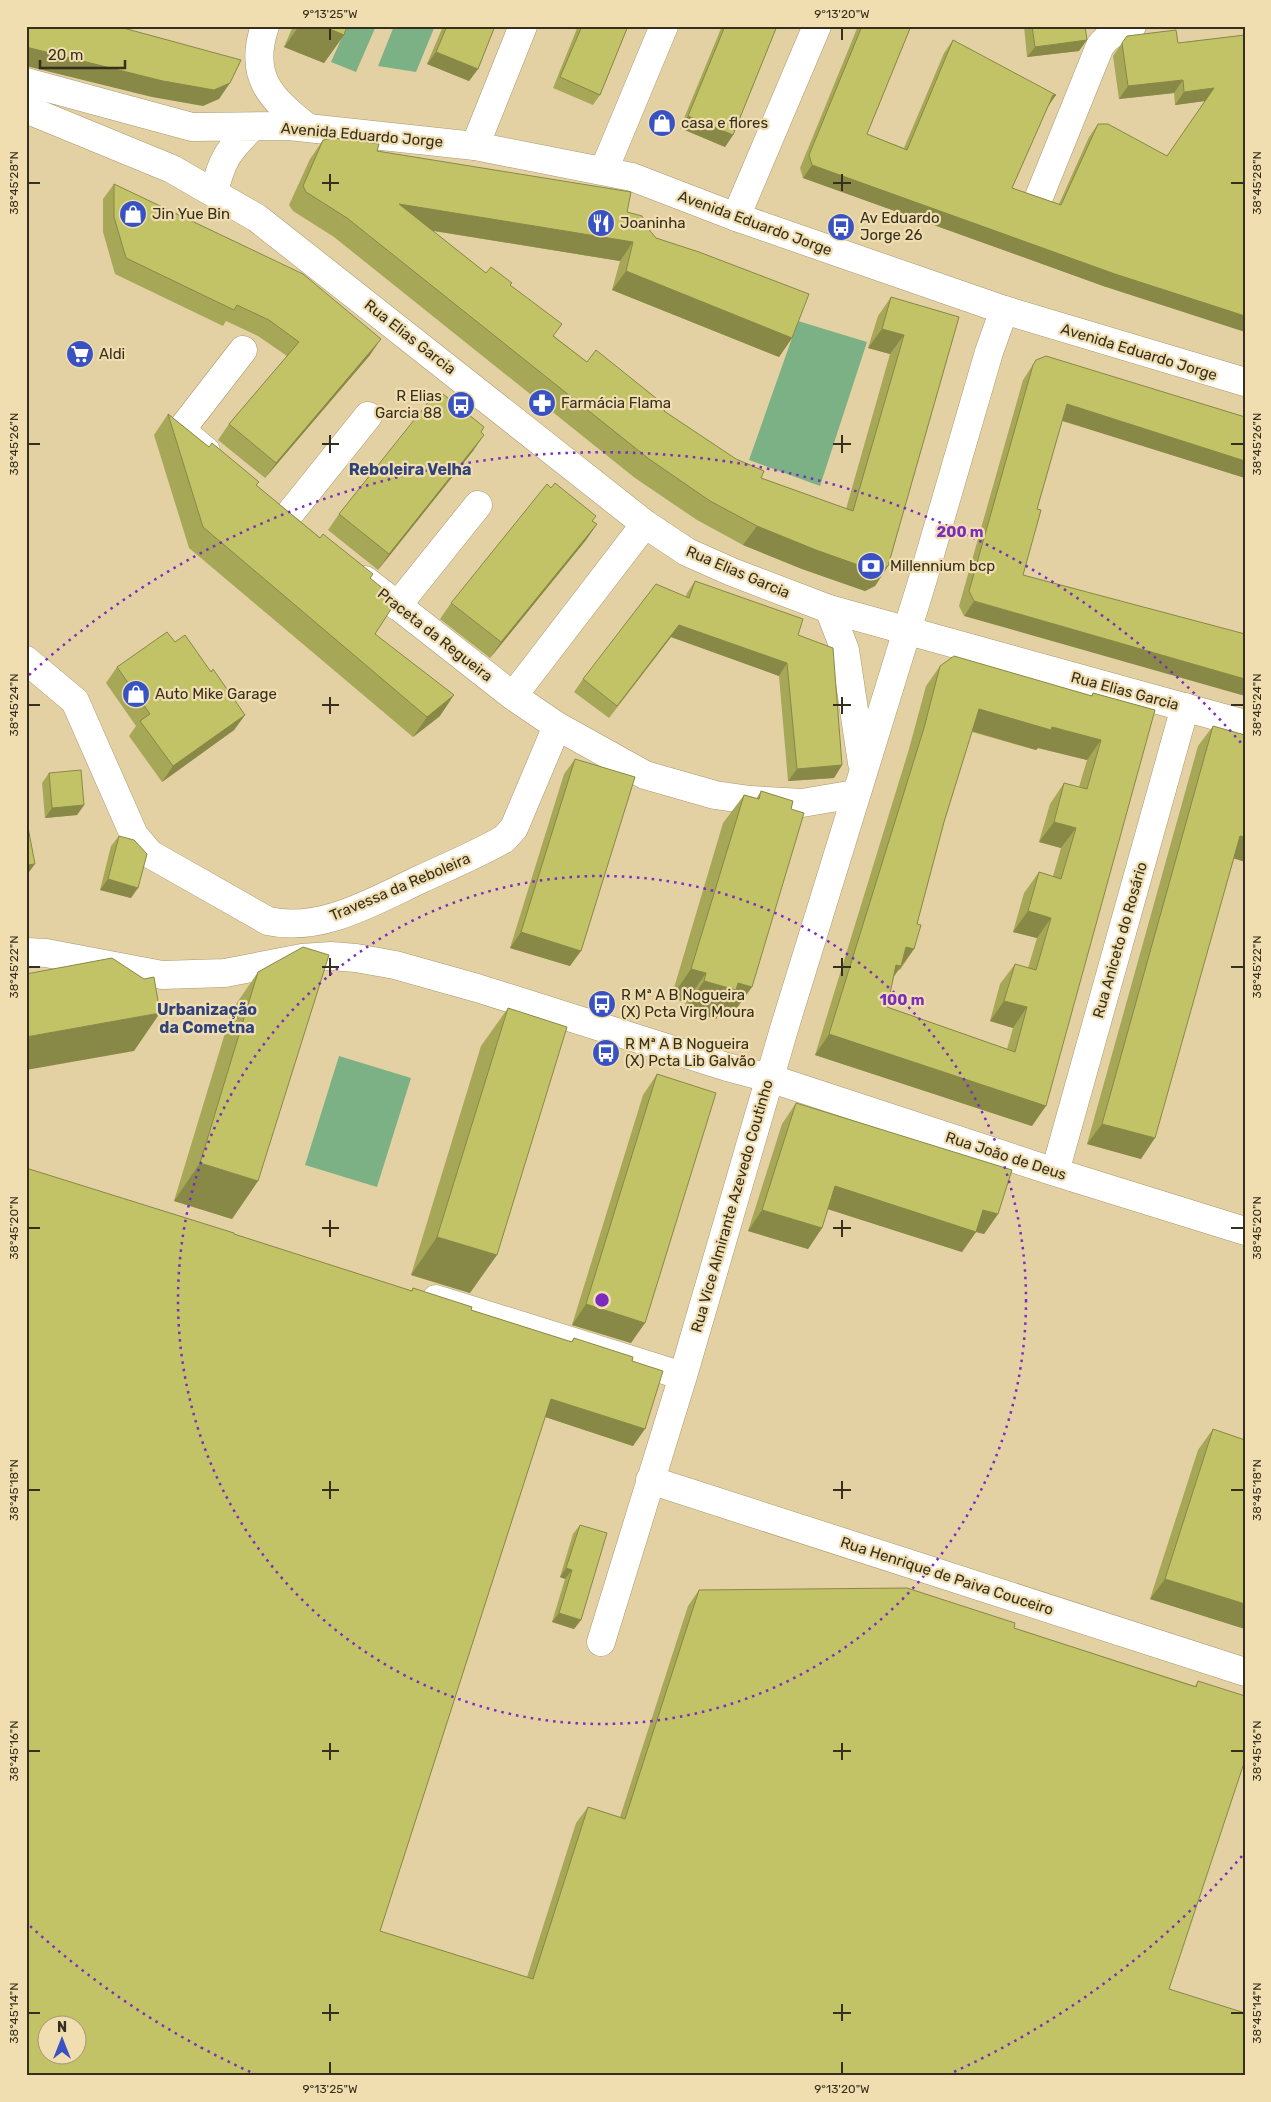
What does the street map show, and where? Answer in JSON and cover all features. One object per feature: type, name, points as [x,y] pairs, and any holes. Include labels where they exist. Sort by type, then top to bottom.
[{"type":"street","points":[[265,26],[258,59],[261,77],[267,90],[291,114],[308,127]]},
{"type":"street","points":[[475,146],[523,26]]},
{"type":"street","points":[[604,170],[664,26]]},
{"type":"street","points":[[736,217],[817,26]]},
{"type":"street","points":[[1039,197],[1100,46],[1108,36],[1120,29],[1132,26]]},
{"type":"street","points":[[26,82],[192,127],[252,127]]},
{"type":"street","name":"Rua Elias Garcia","points":[[26,109],[172,169],[257,218],[645,524],[687,552],[732,572],[829,609],[1245,724]]},
{"type":"street","points":[[214,192],[220,166],[230,150],[252,127]]},
{"type":"street","name":"Avenida Eduardo Jorge","points":[[252,127],[308,127],[475,146],[632,177],[736,217],[1004,310],[1245,382]]},
{"type":"street","name":"Rua Vice Almirante Azevedo Coutinho","points":[[601,1642],[683,1376],[769,1078],[907,631],[989,352],[1004,310]]},
{"type":"street","points":[[226,468],[181,430],[243,350]]},
{"type":"street","points":[[287,517],[368,416]]},
{"type":"street","points":[[264,498],[309,535]]},
{"type":"street","points":[[397,606],[478,505]]},
{"type":"street","points":[[513,696],[645,524]]},
{"type":"street","name":"Praceta da Regueira","points":[[346,564],[513,696],[557,726],[645,775],[715,795],[802,803],[859,782]]},
{"type":"street","name":"Rua Vice Almirante Azevedo Coutinho","points":[[829,609],[845,650],[859,782]]},
{"type":"street","name":"Travessa da Reboleira","points":[[26,660],[75,701],[134,835],[150,854],[268,921],[281,924],[296,924],[329,918],[368,903],[504,839],[514,828],[557,726]]},
{"type":"street","name":"Rua Aniceto do Rosário","points":[[1055,1172],[1185,707]]},
{"type":"street","name":"Rua João de Deus","points":[[26,952],[46,953],[162,975],[224,973],[302,958],[331,956],[356,958],[395,965],[477,988],[727,1067],[769,1078],[1055,1172],[1245,1231]]},
{"type":"street","points":[[416,1293],[683,1376]]},
{"type":"street","name":"Rua Henrique de Paiva Couceiro","points":[[650,1480],[1245,1672]]},
{"type":"green space","points":[[347,26],[376,26],[356,72],[331,62]]},
{"type":"green space","points":[[394,26],[435,26],[416,72],[378,66]]},
{"type":"green space","points":[[798,321],[867,342],[820,486],[749,460]]},
{"type":"green space","points":[[339,1056],[411,1078],[377,1187],[305,1165]]},
{"type":"building","points":[[26,26],[116,26],[241,60],[230,83],[214,90],[163,81],[26,47]]},
{"type":"building","points":[[323,26],[347,26],[344,35]]},
{"type":"building","points":[[447,26],[495,26],[478,69],[436,52]]},
{"type":"building","points":[[582,26],[628,26],[600,95],[560,77]]},
{"type":"building","points":[[725,26],[777,26],[733,135],[688,116]]},
{"type":"building","points":[[862,26],[911,26],[867,134],[907,150],[953,40],[1056,95],[1053,95],[1012,188],[1061,205],[1098,124],[1108,124],[1167,156],[1214,88],[1184,92],[1183,80],[1128,86],[1122,43],[1127,36],[1176,30],[1178,43],[1245,35],[1245,316],[1115,274],[812,165],[809,155]]},
{"type":"building","points":[[1032,26],[1085,26],[1087,40],[1035,47]]},
{"type":"building","points":[[333,138],[379,144],[377,151],[631,192],[627,212],[642,216],[646,226],[656,238],[699,252],[809,294],[792,338],[626,271],[633,242],[399,204],[486,273],[491,267],[512,283],[510,285],[562,324],[553,336],[587,362],[596,350],[667,407],[664,411],[736,459],[764,471],[761,478],[853,511],[904,335],[882,329],[891,297],[959,317],[888,566],[878,572],[757,526],[710,501],[649,459],[347,218],[306,192],[303,186],[323,140]]},
{"type":"building","points":[[114,184],[303,274],[381,339],[276,463],[229,424],[299,342],[269,320],[237,305],[234,310],[126,258],[114,217]]},
{"type":"building","points":[[1046,356],[1245,417],[1245,461],[1067,404],[1037,509],[1041,510],[1023,575],[1245,634],[1245,679],[974,601],[969,591],[1033,365],[1036,360]]},
{"type":"building","points":[[443,394],[484,427],[481,432],[484,435],[389,554],[339,514],[434,395],[439,399]]},
{"type":"building","points":[[168,414],[209,447],[212,443],[259,482],[256,485],[320,538],[323,534],[373,574],[370,578],[397,600],[375,634],[454,695],[427,717],[203,527]]},
{"type":"building","points":[[555,483],[596,516],[592,521],[597,524],[501,642],[451,603],[547,484],[551,488]]},
{"type":"building","points":[[695,581],[803,619],[798,635],[833,648],[842,765],[797,769],[787,663],[679,625],[617,706],[583,679],[656,584],[689,598]]},
{"type":"building","points":[[167,632],[175,642],[185,635],[211,672],[213,669],[245,715],[173,766],[140,721],[150,714],[117,667]]},
{"type":"building","points":[[954,656],[1092,696],[1093,693],[1155,710],[1046,1106],[829,1034],[924,728],[940,666]],"holes":[[[979,709],[1051,730],[1052,727],[1101,740],[1087,789],[1064,783],[1054,822],[1076,828],[1061,879],[1039,872],[1028,911],[1051,918],[1036,970],[1015,964],[1004,1001],[1027,1007],[1015,1052],[887,1007],[896,965],[901,966],[906,947],[914,949],[921,925],[917,924],[944,822]]]},
{"type":"building","points":[[1213,726],[1245,735],[1245,837],[1240,836],[1155,1138],[1102,1124]]},
{"type":"building","points":[[575,759],[635,777],[581,951],[521,932]]},
{"type":"building","points":[[81,770],[84,805],[52,808],[49,773]]},
{"type":"building","points":[[761,791],[793,801],[791,809],[804,813],[752,987],[738,983],[736,990],[704,981],[706,973],[691,969],[744,795],[759,799]]},
{"type":"building","points":[[26,817],[35,864],[26,865]]},
{"type":"building","points":[[119,836],[134,840],[147,854],[138,888],[108,879]]},
{"type":"building","points":[[303,947],[329,955],[258,1181],[200,1163],[258,972]]},
{"type":"building","points":[[112,958],[144,979],[154,977],[160,1013],[26,1037],[26,974]]},
{"type":"building","points":[[508,1008],[567,1027],[497,1255],[437,1237]]},
{"type":"building","points":[[657,1074],[716,1093],[645,1323],[586,1304]]},
{"type":"building","points":[[796,1103],[1012,1170],[998,1214],[983,1210],[976,1232],[835,1186],[822,1228],[762,1210]]},
{"type":"building","points":[[26,1168],[412,1291],[413,1288],[472,1307],[471,1310],[572,1342],[574,1338],[633,1357],[632,1361],[663,1371],[645,1429],[551,1399],[380,1931],[533,1979],[588,1807],[625,1819],[699,1590],[907,1588],[1015,1623],[1014,1628],[1196,1687],[1198,1681],[1245,1696],[1245,1760],[1169,1989],[1245,2013],[1245,2076],[26,2076]]},
{"type":"building","points":[[1213,1429],[1245,1440],[1245,1604],[1165,1579]]},
{"type":"building","points":[[580,1525],[607,1533],[581,1620],[559,1613],[572,1570],[566,1568]]},
{"type":"place","name":"casa e flores","points":[[662,123]]},
{"type":"place","name":"Jin Yue Bin","points":[[133,214]]},
{"type":"place","name":"Joaninha","points":[[601,223]]},
{"type":"place","name":"Av Eduardo Jorge 26","points":[[841,227]]},
{"type":"place","name":"Aldi","points":[[80,354]]},
{"type":"place","name":"Farmácia Flama","points":[[542,403]]},
{"type":"place","name":"R Elias Garcia 88","points":[[461,405]]},
{"type":"place","name":"Millennium bcp","points":[[871,566]]},
{"type":"place","name":"Auto Mike Garage","points":[[136,694]]},
{"type":"place","name":"R Mª A B Nogueira (X) Pcta Virg Moura","points":[[602,1004]]},
{"type":"place","name":"R Mª A B Nogueira (X) Pcta Lib Galvão","points":[[606,1053]]},
{"type":"district","name":"Reboleira Velha","points":[[410,469]]},
{"type":"district","name":"Urbanização da Cometna","points":[[207,1018]]}]
